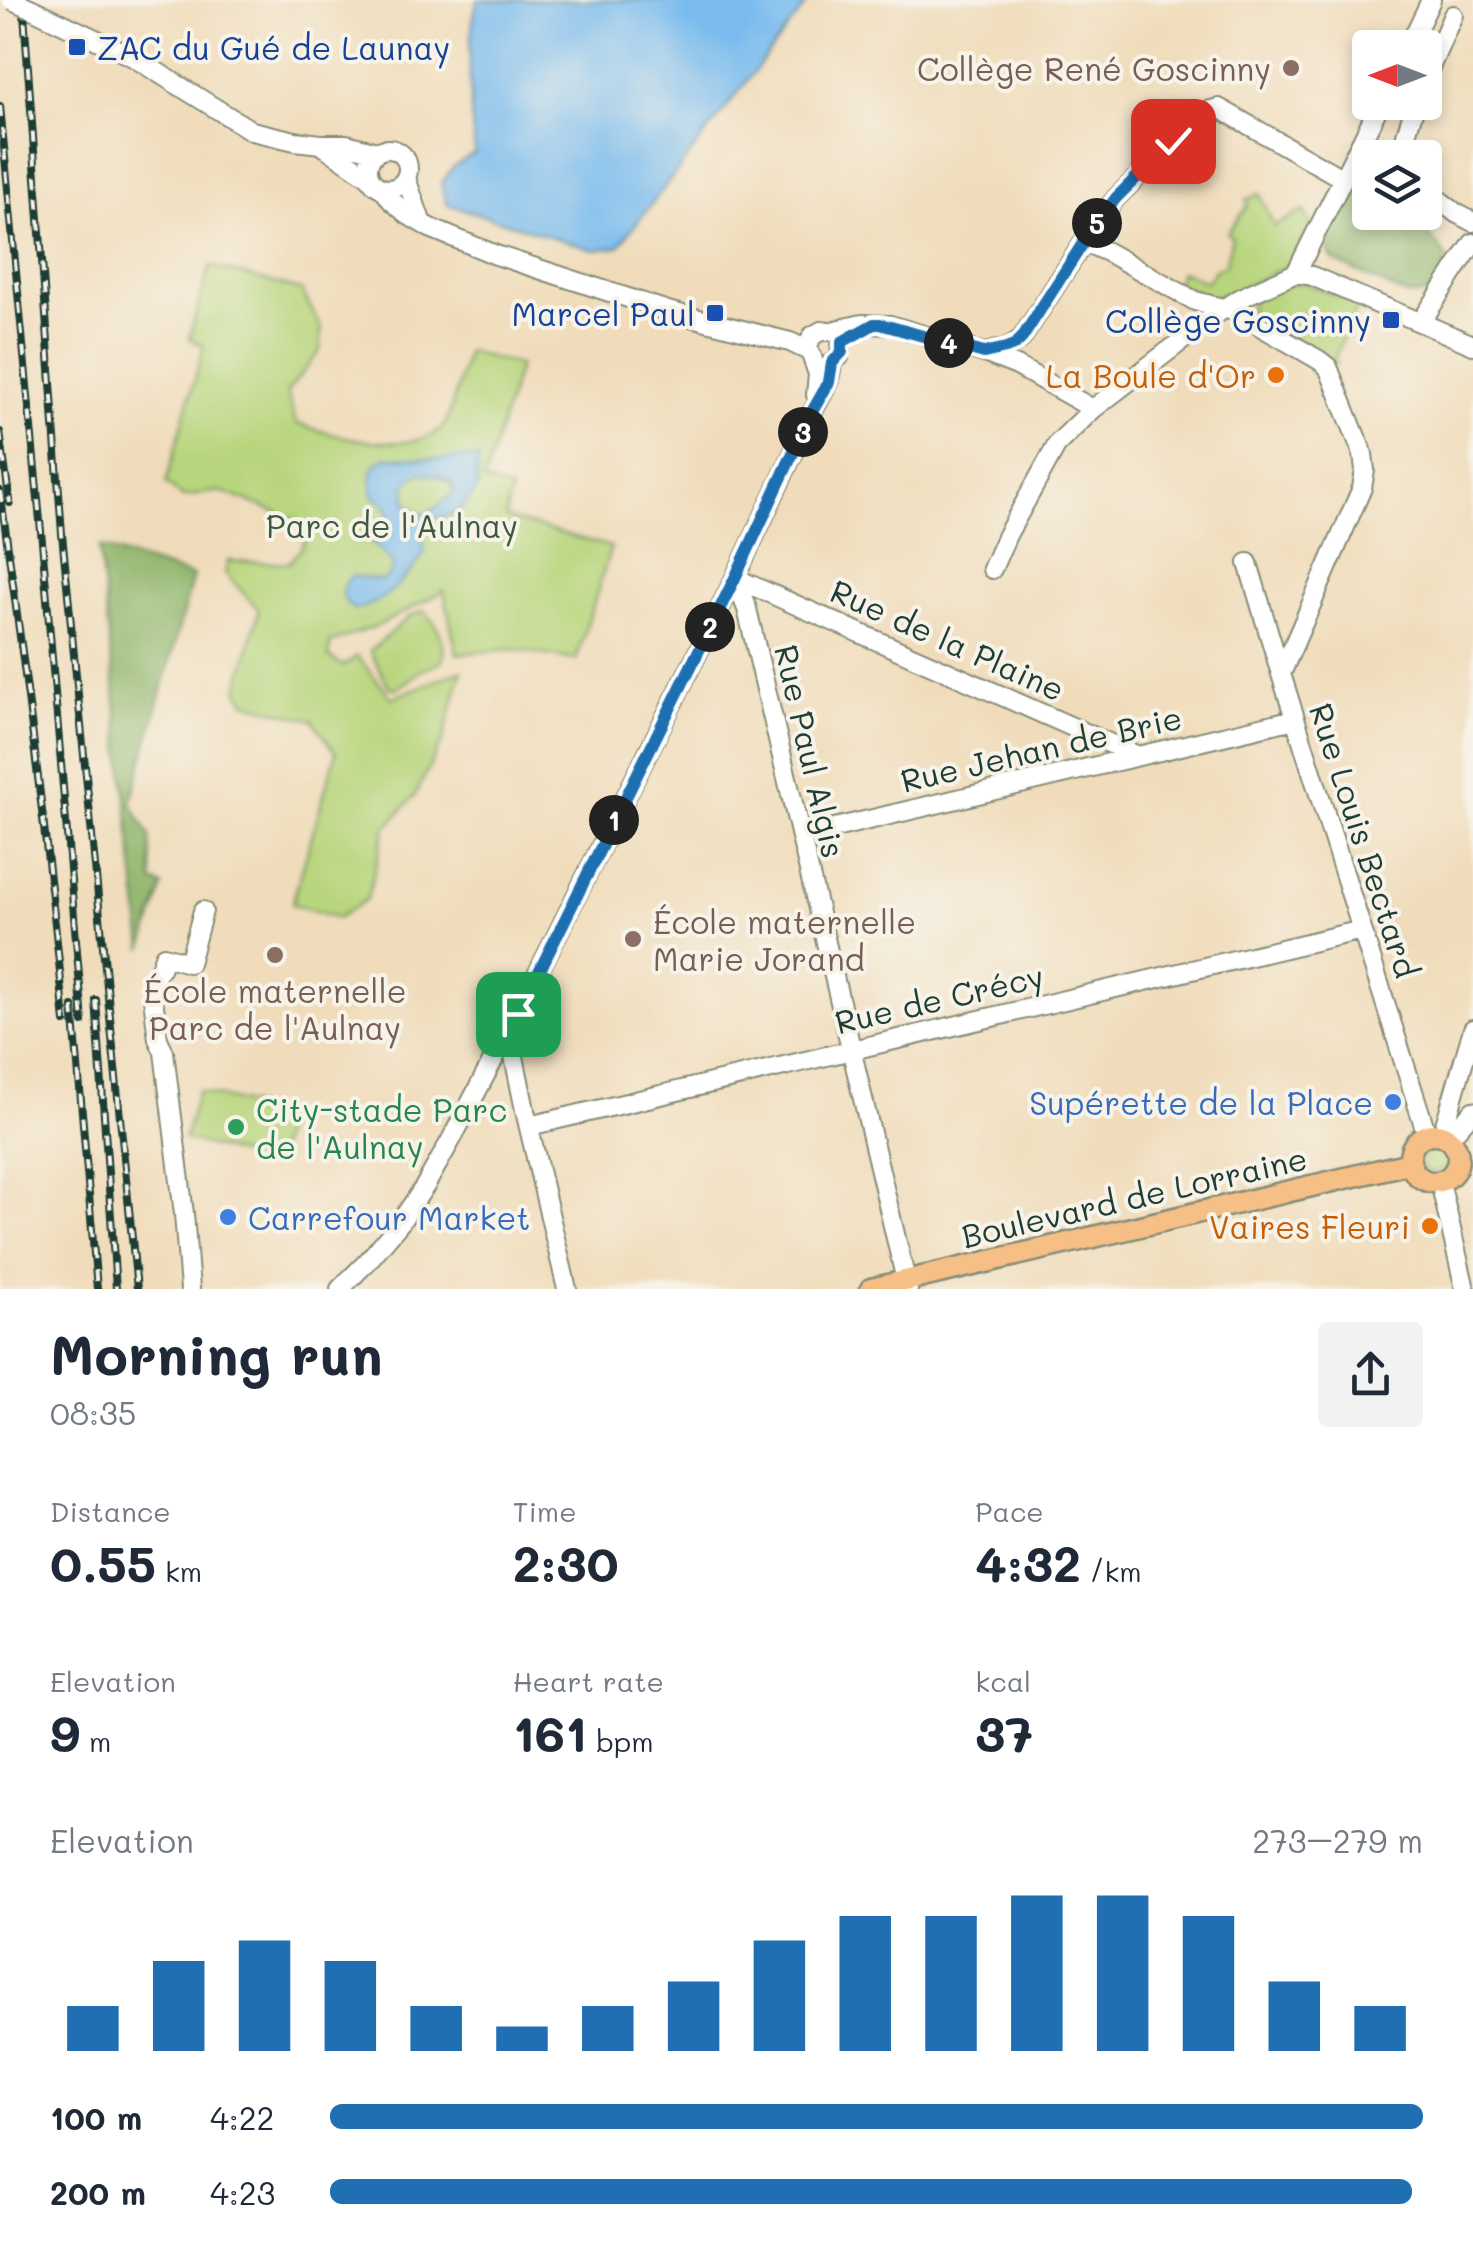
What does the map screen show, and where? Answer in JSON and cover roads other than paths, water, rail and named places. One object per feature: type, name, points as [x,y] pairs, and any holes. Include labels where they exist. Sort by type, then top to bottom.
[{"type":"main road","points":[[1415,1142],[1450,1142],[1458,1160],[1453,1174],[1440,1182],[1418,1176],[1410,1162],[1415,1142]]},
{"type":"main road","name":"Boulevard de Lorraine","points":[[872,1289],[907,1285],[1410,1162]]},
{"type":"street","points":[[12,0],[133,57],[252,131],[402,154],[408,164],[406,178],[421,221]]},
{"type":"street","points":[[1417,30],[1431,0]]},
{"type":"street","points":[[1442,39],[1452,15]]},
{"type":"street","points":[[984,353],[1018,342],[1124,187],[1210,109],[1219,108],[1342,178]]},
{"type":"street","points":[[1296,273],[1372,120]]},
{"type":"street","points":[[322,144],[376,183],[408,215],[430,228],[538,271],[691,318],[756,332],[786,332],[817,353],[842,352],[837,337]]},
{"type":"street","points":[[376,152],[368,166],[376,183]]},
{"type":"street","points":[[376,183],[397,187],[406,178]]},
{"type":"street","points":[[1442,203],[1473,222]]},
{"type":"street","points":[[1084,242],[1194,301],[1234,312],[1328,367],[1364,454],[1365,470],[1362,488],[1281,674]]},
{"type":"street","points":[[1420,322],[1473,243]]},
{"type":"street","points":[[992,570],[1058,444],[1094,409],[1223,309],[1256,290],[1296,273],[1312,276],[1473,345]]},
{"type":"street","points":[[340,1289],[412,1207],[508,1032],[735,578],[813,410],[821,330],[837,337],[874,324],[890,325],[984,353],[1094,409]]},
{"type":"street","points":[[1018,342],[1024,370]]},
{"type":"street","name":"Rue Louis Bectard","points":[[1248,563],[1362,930],[1450,1142]]},
{"type":"street","name":"Rue de la Plaine","points":[[735,578],[1138,756]]},
{"type":"street","name":"Rue Paul Algis","points":[[735,578],[747,609],[907,1285]]},
{"type":"street","name":"Rue Jehan de Brie","points":[[801,836],[1295,719]]},
{"type":"street","points":[[190,1289],[184,1214],[152,981],[164,956],[190,963],[203,911]]},
{"type":"street","name":"Rue de Crécy","points":[[528,1126],[1362,930]]},
{"type":"street","points":[[1450,1142],[1451,1102],[1473,1029]]},
{"type":"street","points":[[508,1032],[567,1289]]},
{"type":"street","points":[[482,1081],[506,1084],[522,1094]]},
{"type":"street","points":[[1450,1142],[1471,1114],[1456,1112],[1451,1102]]},
{"type":"street","points":[[1440,1182],[1465,1289]]},
{"type":"water","points":[[478,0],[810,0],[618,247],[594,250],[447,204],[441,184],[453,167],[475,153],[470,54]]},
{"type":"water","points":[[388,457],[478,459],[477,490],[452,515],[433,519],[422,533],[425,552],[404,580],[377,601],[355,610],[343,598],[347,580],[352,576],[383,581],[392,571],[393,564],[372,542],[389,512],[373,496],[372,472]],"holes":[[[419,473],[451,482],[454,493],[425,515],[417,512],[406,502],[407,483]]]},
{"type":"railway","points":[[23,0],[62,534],[137,1289]]},
{"type":"railway","points":[[0,106],[83,1022]]},
{"type":"railway","points":[[0,432],[10,503]]},
{"type":"railway","points":[[0,491],[36,756],[65,1022]]},
{"type":"railway","points":[[96,1000],[116,1289]]},
{"type":"railway","points":[[73,1007],[97,1289]]},
{"type":"place","name":"ZAC du Gué de Launay","points":[[77,47]]},
{"type":"place","name":"Collège René Goscinny","points":[[1291,68]]},
{"type":"place","name":"Marcel Paul","points":[[715,313]]},
{"type":"place","name":"Collège Goscinny","points":[[1391,320]]},
{"type":"place","name":"La Boule d'Or","points":[[1276,375]]},
{"type":"place","name":"École maternelle Marie Jorand","points":[[633,939]]},
{"type":"place","name":"École maternelle Parc de l'Aulnay","points":[[275,955]]},
{"type":"place","name":"Supérette de la Place","points":[[1393,1102]]},
{"type":"place","name":"City-stade Parc de l'Aulnay","points":[[236,1127]]},
{"type":"place","name":"Carrefour Market","points":[[228,1217]]},
{"type":"place","name":"Vaires Fleuri","points":[[1430,1226]]},
{"type":"park label","name":"Parc de l'Aulnay","points":[[392,525]]}]
